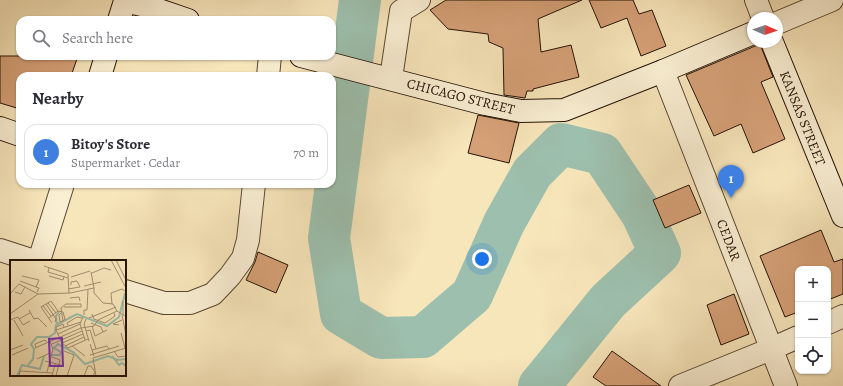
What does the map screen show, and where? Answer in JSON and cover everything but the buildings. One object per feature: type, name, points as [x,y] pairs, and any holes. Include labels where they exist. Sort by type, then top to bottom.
[{"type":"street","points":[[380,76],[401,11],[419,0]]},
{"type":"street","points":[[756,0],[761,12]]},
{"type":"street","points":[[783,20],[832,0]]},
{"type":"street","points":[[122,7],[150,8],[175,16]]},
{"type":"street","name":"CHICAGO STREET","points":[[318,60],[485,104],[521,111],[564,110],[747,36]]},
{"type":"street","name":"KANSAS STREET","points":[[774,48],[843,216]]},
{"type":"street","points":[[101,72],[105,60]]},
{"type":"street","points":[[268,72],[270,60]]},
{"type":"street","name":"CEDAR","points":[[663,71],[786,386]]},
{"type":"street","points":[[0,128],[16,134]]},
{"type":"street","points":[[39,260],[62,188]]},
{"type":"street","points":[[126,290],[164,303],[190,303],[214,294],[243,258],[248,240],[254,188]]},
{"type":"street","points":[[0,250],[31,260]]},
{"type":"street","points":[[831,322],[843,316]]},
{"type":"street","points":[[681,386],[796,338]]},
{"type":"waterway","points":[[336,184],[360,0]]},
{"type":"waterway","points":[[336,188],[329,238],[341,314],[381,338],[423,337],[472,295],[504,223],[532,173],[561,144],[602,154],[642,214],[660,253],[608,301],[539,386]]},
{"type":"place","name":"Bitoy's Store","points":[[731,198]]}]
